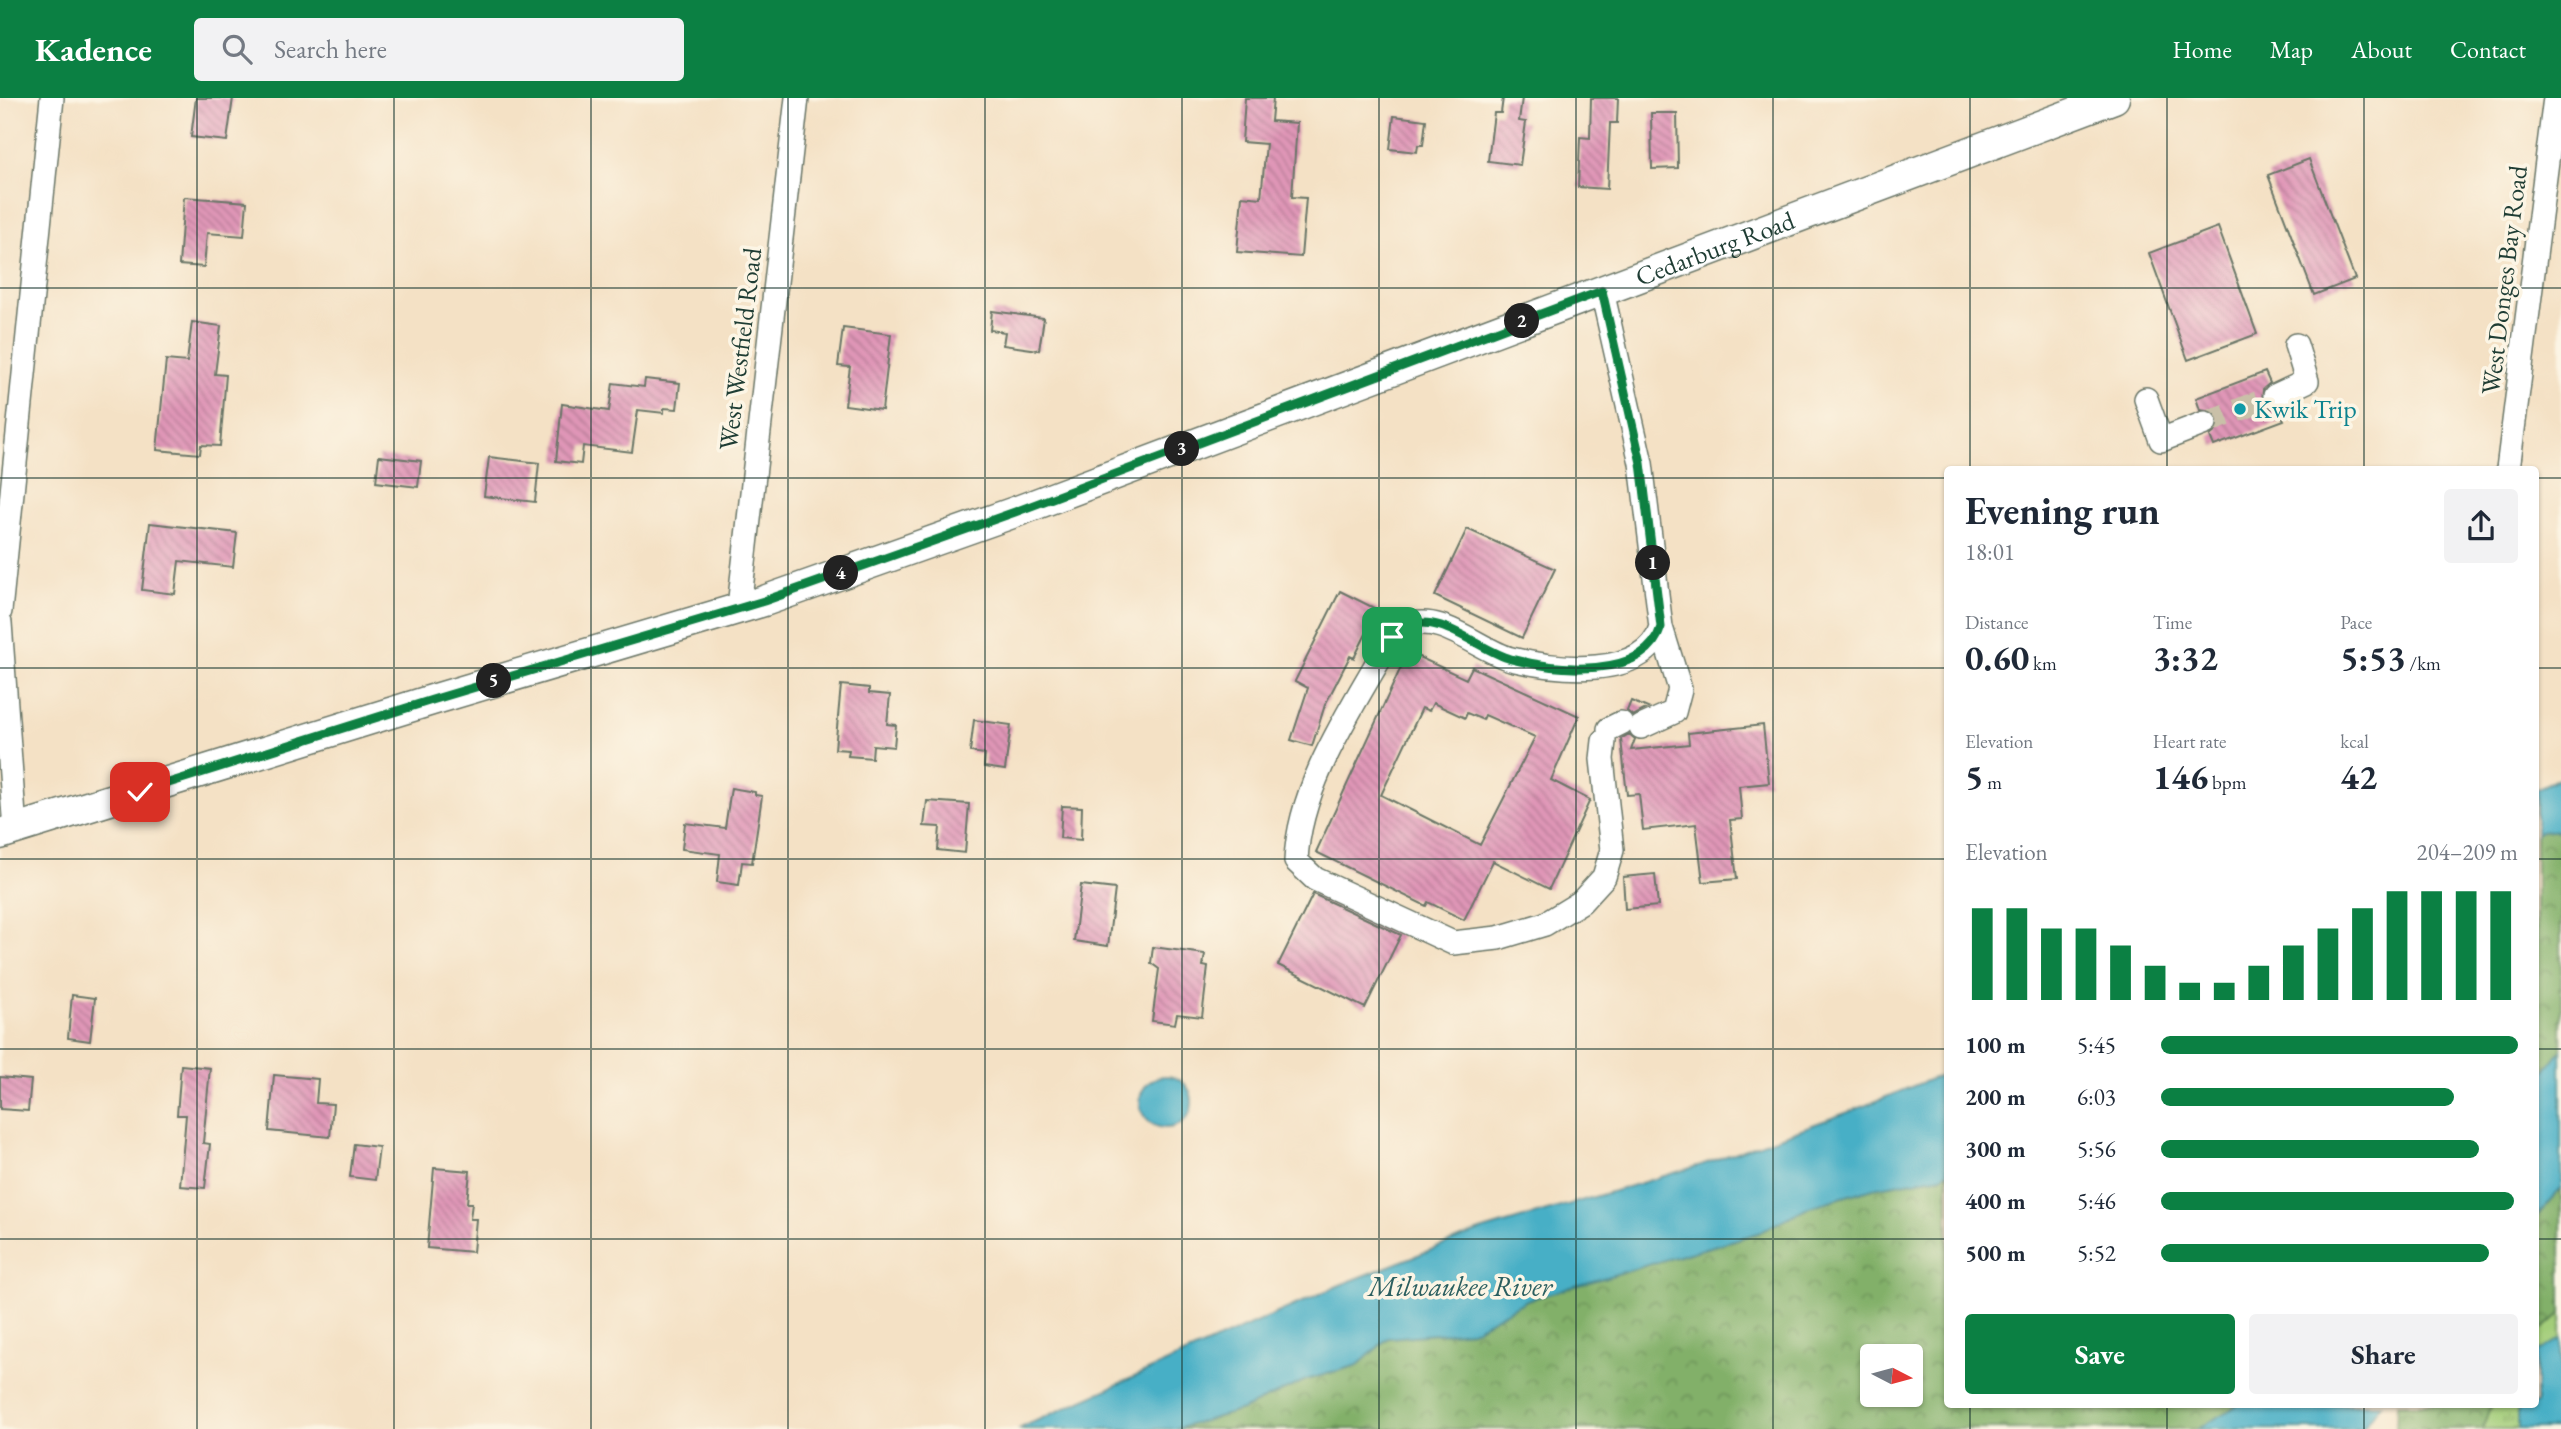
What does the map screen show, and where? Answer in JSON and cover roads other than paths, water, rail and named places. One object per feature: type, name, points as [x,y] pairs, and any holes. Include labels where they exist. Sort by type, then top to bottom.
[{"type":"main road","name":"Cedarburg Road","points":[[8,832],[764,601],[1015,512],[2113,98]]},
{"type":"street","points":[[0,611],[52,98]]},
{"type":"street","name":"West Westfield Road","points":[[739,607],[797,98]]},
{"type":"street","name":"West Donges Bay Road","points":[[2508,466],[2555,98]]},
{"type":"street","points":[[1602,291],[1641,463],[1661,627],[1680,689],[1674,712],[1619,730],[1602,758],[1612,849],[1604,877],[1581,902],[1545,924],[1498,938],[1453,943],[1314,879],[1296,861],[1297,838],[1321,766],[1392,637],[1405,626],[1421,624],[1446,628],[1510,658],[1584,669],[1627,663],[1657,640],[1661,627]]},
{"type":"street","points":[[2275,396],[2307,381],[2296,345]]},
{"type":"street","points":[[2146,399],[2161,440],[2205,423]]},
{"type":"street","points":[[0,623],[8,832]]},
{"type":"water","points":[[2561,777],[2561,830],[2539,832],[2539,788]]},
{"type":"water","points":[[2561,1050],[2561,1189],[2539,1214],[2539,1079]]},
{"type":"water","name":"Milwaukee River","points":[[1944,1074],[1944,1174],[1873,1188],[1806,1208],[1758,1233],[1527,1300],[1471,1331],[1388,1338],[1358,1365],[1306,1380],[1242,1410],[1176,1429],[1018,1429],[1340,1285],[1480,1231],[1701,1165],[1854,1110]]},
{"type":"water","points":[[1166,1076],[1176,1078],[1184,1084],[1190,1092],[1190,1112],[1184,1120],[1176,1126],[1166,1128],[1156,1126],[1148,1120],[1142,1112],[1140,1102],[1142,1092],[1148,1084],[1156,1078]]},
{"type":"water","points":[[2561,1338],[2561,1429],[2518,1429],[2518,1408],[2539,1408],[2539,1351]]},
{"type":"water","points":[[2233,1408],[2378,1408],[2362,1429],[2198,1429]]},
{"type":"tunnel","points":[[2205,423],[2275,396]]},
{"type":"place","name":"Kwik Trip","points":[[2240,409]]}]
